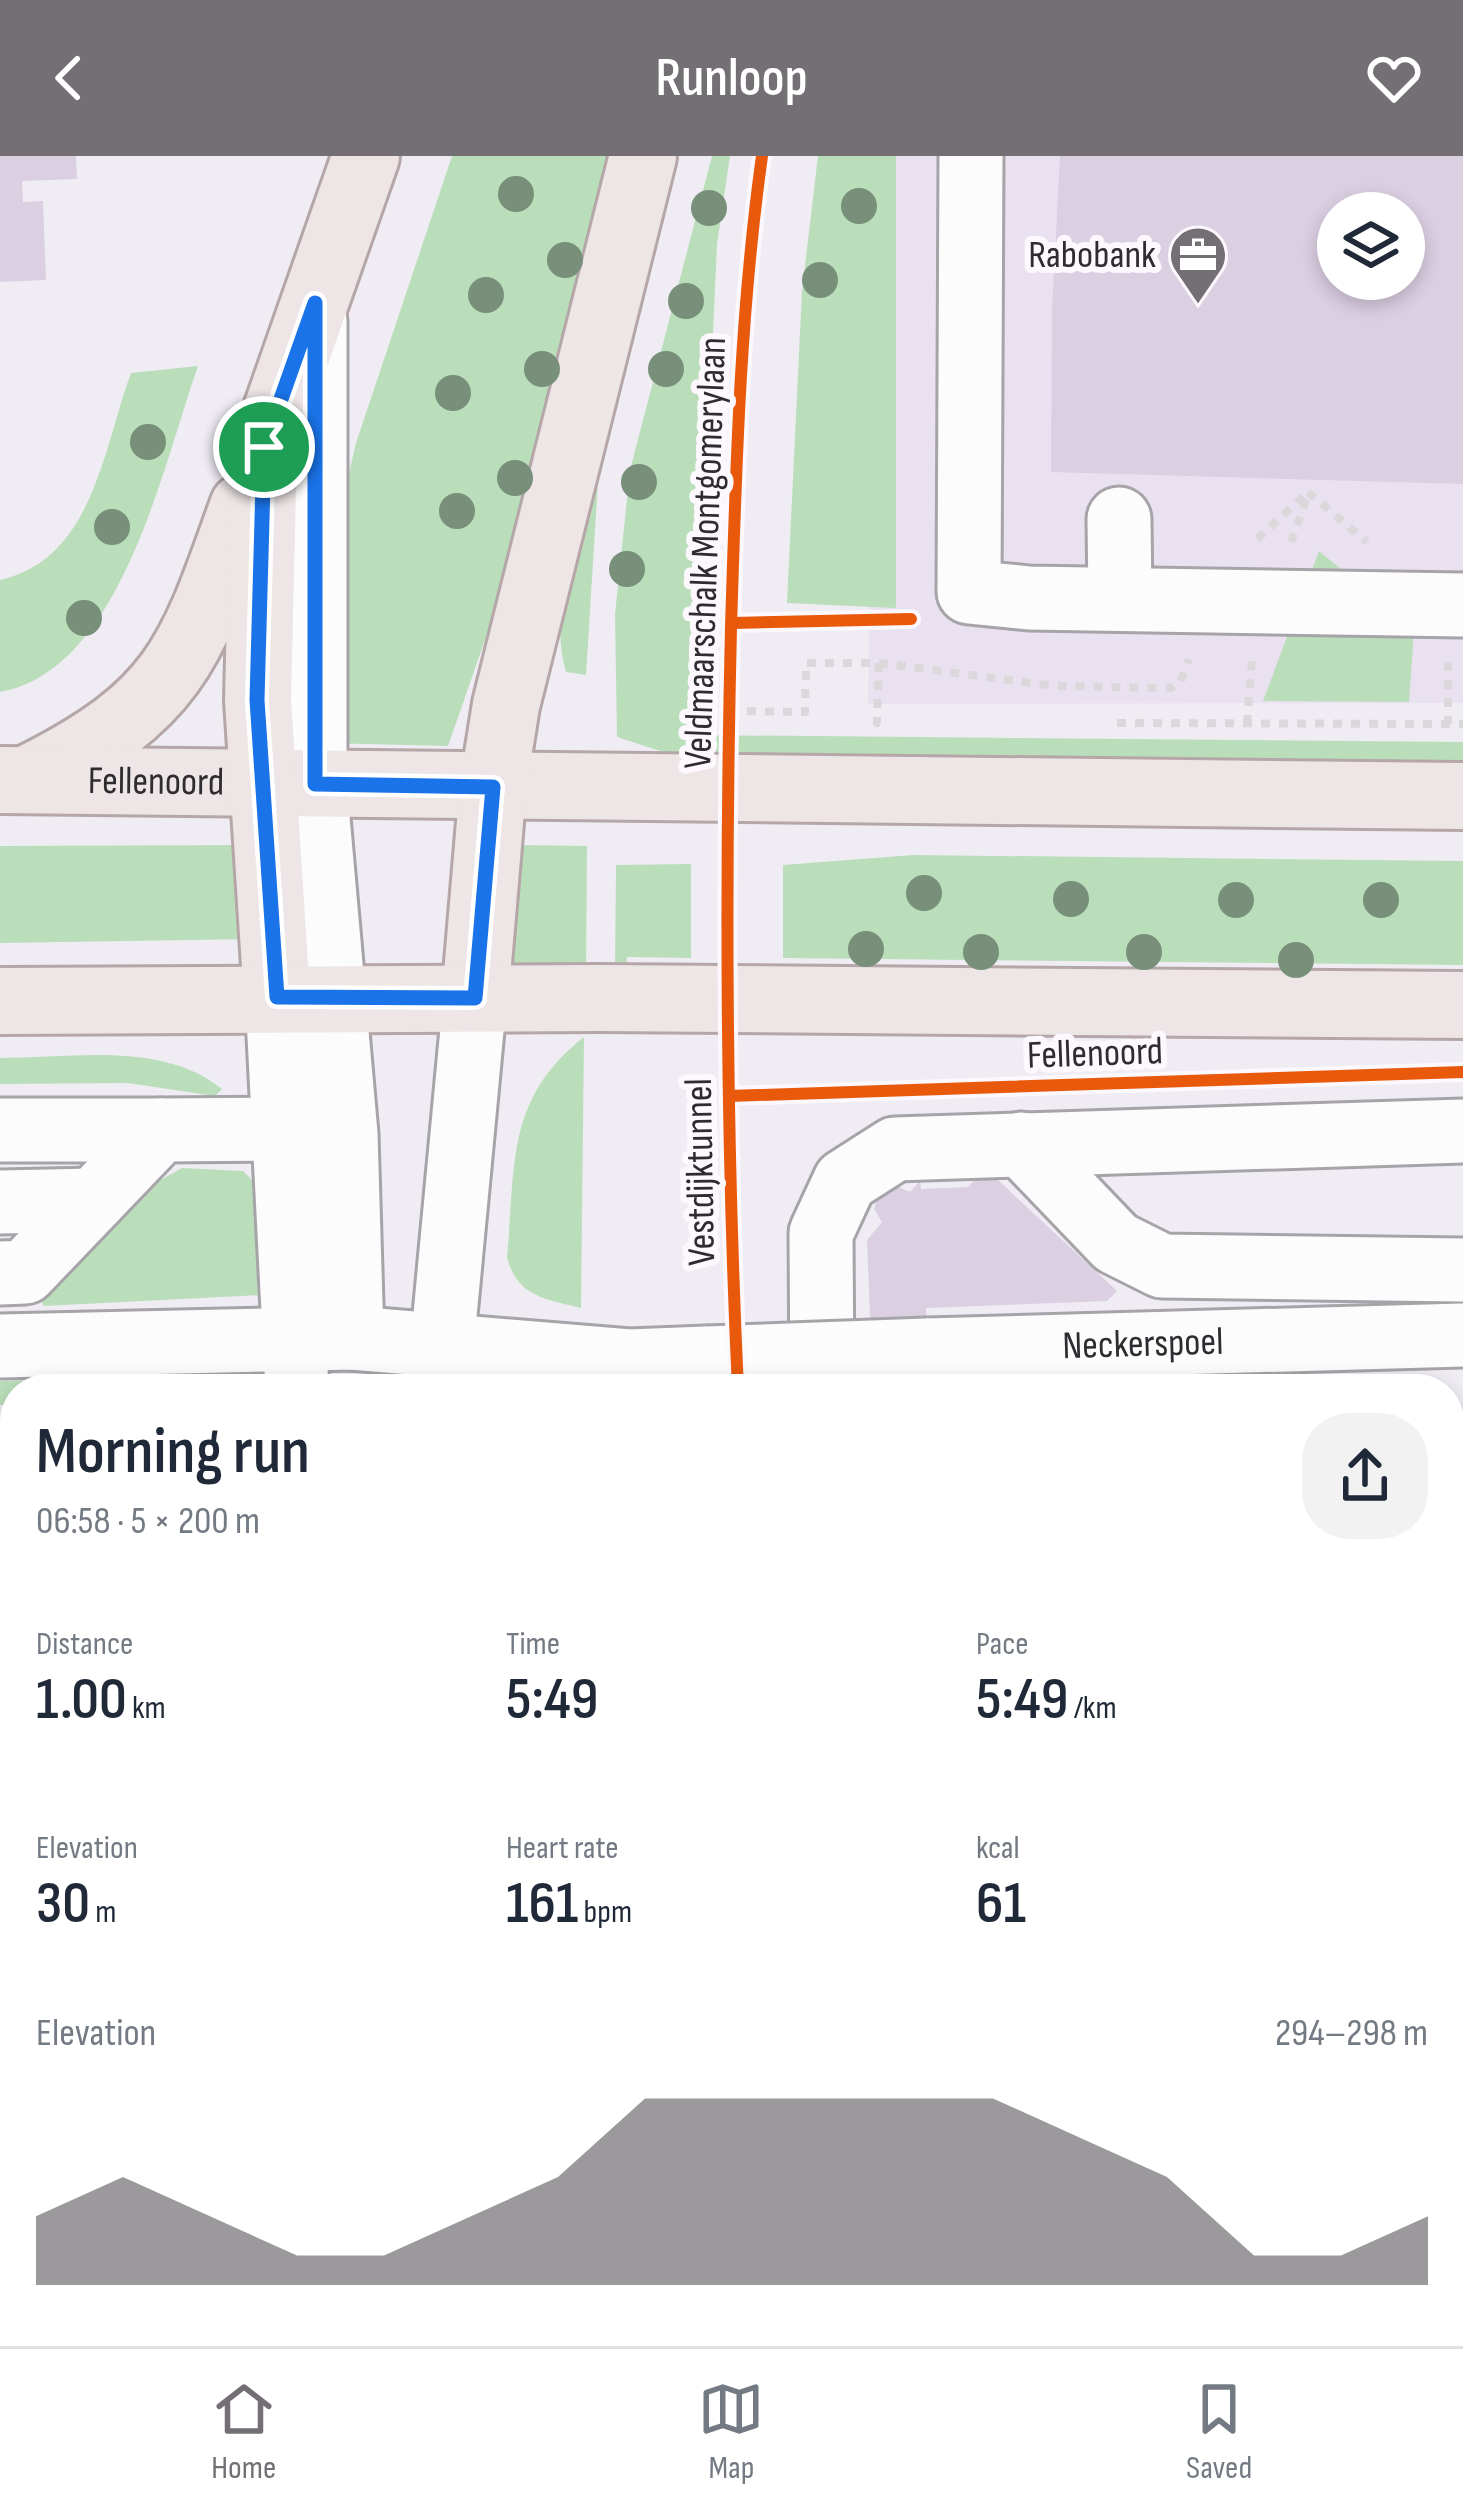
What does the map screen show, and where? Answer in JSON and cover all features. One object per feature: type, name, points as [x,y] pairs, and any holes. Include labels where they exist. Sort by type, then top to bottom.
[{"type":"main road","points":[[14,780],[101,743],[163,688],[189,647],[214,589],[365,156]]},
{"type":"main road","points":[[475,998],[493,787],[533,584],[643,156]]},
{"type":"main road","points":[[264,447],[257,661],[288,783],[304,998]]},
{"type":"main road","name":"Fellenoord","points":[[14,780],[1463,796]]},
{"type":"main road","name":"Fellenoord","points":[[0,1001],[475,998],[1463,1005]]},
{"type":"street","points":[[971,156],[969,592],[1120,599],[1456,630]]},
{"type":"street","points":[[288,783],[315,303]]},
{"type":"street","points":[[1119,519],[1120,599]]},
{"type":"street","points":[[304,998],[285,1130],[315,1356]]},
{"type":"street","points":[[304,998],[346,1134],[315,1356]]},
{"type":"street","points":[[440,1365],[475,998]]},
{"type":"street","points":[[0,1130],[285,1130]]},
{"type":"street","points":[[0,1273],[26,1273],[161,1130]]},
{"type":"street","points":[[822,1374],[821,1233],[845,1181],[895,1149],[1463,1131]]},
{"type":"street","name":"Neckerspoel","points":[[1021,1144],[1116,1243],[1162,1266],[1463,1270]]},
{"type":"street","points":[[0,1202],[94,1200]]},
{"type":"street","name":"Neckerspoel","points":[[614,1374],[707,1358],[1463,1336]]},
{"type":"street","points":[[0,1346],[315,1356]]},
{"type":"street","name":"Neckerspoel","points":[[315,1356],[591,1374]]},
{"type":"path","points":[[1448,724],[1456,630]]},
{"type":"path","points":[[1247,724],[1252,653]]},
{"type":"path","points":[[729,711],[805,712],[806,664],[879,663],[877,723],[900,723]]},
{"type":"path","points":[[1108,723],[1463,724]]},
{"type":"shaded area","points":[[877,156],[1463,156],[1463,703],[868,704]]},
{"type":"green space","points":[[452,156],[613,156],[501,594],[448,746],[324,743],[334,539],[356,443]]},
{"type":"green space","points":[[712,156],[730,156],[717,244],[695,735],[1463,742],[1463,767],[682,758],[617,737],[615,614],[630,470]]},
{"type":"green space","points":[[818,156],[896,156],[896,608],[787,603],[802,291]]},
{"type":"green space","points":[[198,366],[152,507],[107,606],[77,646],[42,676],[0,692],[0,580],[31,568],[56,549],[75,525],[102,466],[131,373]]},
{"type":"green space","points":[[590,481],[598,482],[586,675],[566,672],[560,624],[566,576]]},
{"type":"green space","points":[[1319,551],[1414,630],[1409,702],[1263,701]]},
{"type":"green space","points":[[248,845],[257,939],[0,943],[0,846]]},
{"type":"green space","points":[[520,845],[587,846],[586,970],[505,969]]},
{"type":"green space","points":[[913,855],[1463,861],[1463,965],[783,958],[783,865]]},
{"type":"green space","points":[[691,864],[691,958],[627,957],[626,969],[615,969],[616,865]]},
{"type":"green space","points":[[584,1037],[581,1308],[526,1288],[507,1257],[514,1163],[527,1110],[558,1060]]},
{"type":"green space","points":[[0,1058],[145,1058],[198,1074],[222,1089],[215,1096],[128,1083],[0,1084]]},
{"type":"green space","points":[[182,1168],[243,1171],[257,1185],[263,1295],[44,1306],[40,1300],[152,1185]]},
{"type":"building","points":[[0,156],[76,156],[77,179],[22,181],[23,202],[43,201],[46,280],[0,282]]},
{"type":"building","points":[[1060,156],[1463,156],[1463,484],[1051,472]]},
{"type":"building","points":[[985,1168],[1117,1291],[1107,1301],[926,1308],[928,1374],[872,1374],[867,1240],[882,1222],[874,1209],[879,1193],[894,1185],[910,1192],[920,1181],[921,1189],[968,1187]]},
{"type":"cycle path","name":"Veldmaarschalk Montgomerylaan","points":[[737,1374],[729,1103],[729,722],[740,391],[762,156]]},
{"type":"cycle path","name":"Veldmaarschalk Montgomerylaan","points":[[732,623],[911,619]]},
{"type":"cycle path","name":"Vestdijktunnel","points":[[729,1096],[1463,1072]]},
{"type":"place","name":"Rabobank","points":[[1198,306]]},
{"type":"route","points":[[315,303],[315,784],[493,787],[475,998],[277,997],[257,700],[264,447],[315,303]]}]
